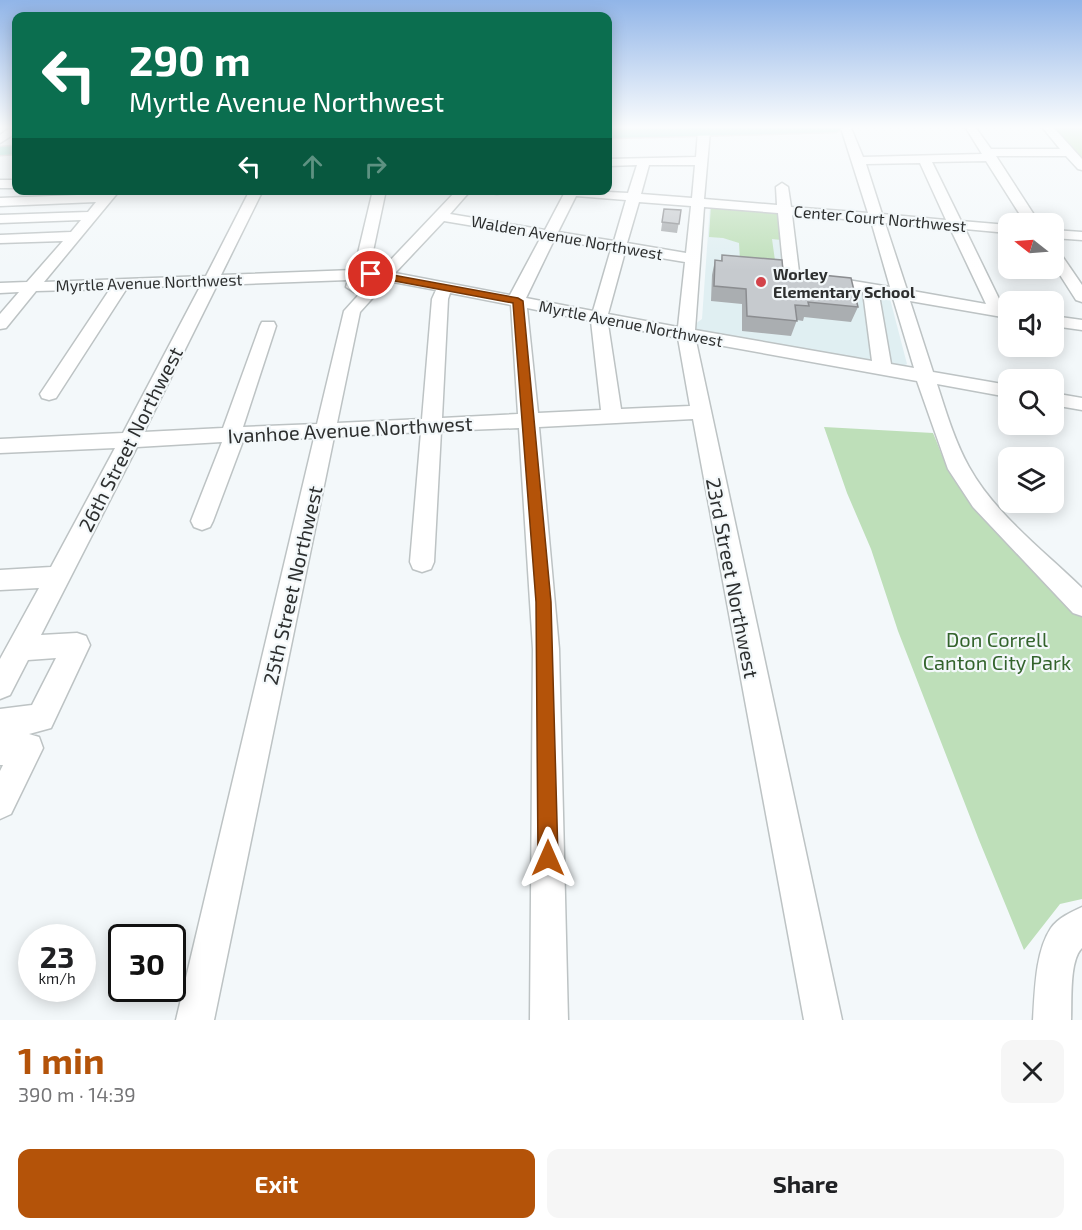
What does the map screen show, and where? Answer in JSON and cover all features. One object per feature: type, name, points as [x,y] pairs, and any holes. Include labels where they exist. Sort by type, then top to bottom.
[{"type":"street","points":[[612,416],[599,317],[640,176]]},
{"type":"street","name":"23rd Street Northwest","points":[[699,176],[686,334],[823,1020]]},
{"type":"street","points":[[863,176],[951,454],[965,480],[1006,529],[1082,605]]},
{"type":"street","points":[[932,176],[998,303]]},
{"type":"street","points":[[1002,176],[1026,213]]},
{"type":"street","points":[[782,187],[792,275],[998,311]]},
{"type":"street","points":[[0,201],[12,188]]},
{"type":"street","points":[[0,201],[95,195]]},
{"type":"street","points":[[0,324],[110,195]]},
{"type":"street","name":"26th Street Northwest","points":[[7,668],[58,577],[254,195]]},
{"type":"street","points":[[371,275],[379,195]]},
{"type":"street","name":"25th Street Northwest","points":[[195,1020],[352,311],[371,275],[440,216],[460,195]]},
{"type":"street","points":[[549,1020],[546,649],[518,301],[520,291],[571,195]]},
{"type":"street","name":"Center Court Northwest","points":[[612,195],[998,229]]},
{"type":"street","points":[[0,219],[92,216]]},
{"type":"street","name":"Walden Avenue Northwest","points":[[440,216],[693,258]]},
{"type":"street","points":[[1064,235],[1082,236]]},
{"type":"street","points":[[0,239],[75,236]]},
{"type":"street","points":[[1064,270],[1082,297]]},
{"type":"street","name":"Myrtle Avenue Northwest","points":[[0,288],[371,275],[446,287],[686,334],[881,362],[925,376],[998,389]]},
{"type":"street","points":[[49,394],[122,283]]},
{"type":"street","points":[[422,562],[440,299],[446,287]]},
{"type":"street","points":[[870,289],[881,362]]},
{"type":"street","points":[[1064,323],[1082,325]]},
{"type":"street","points":[[202,521],[268,326]]},
{"type":"street","points":[[1064,401],[1082,404]]},
{"type":"street","name":"Ivanhoe Avenue Northwest","points":[[0,446],[700,412]]},
{"type":"street","points":[[0,580],[58,577]]},
{"type":"street","points":[[0,723],[41,718],[77,645],[7,668]]},
{"type":"street","points":[[0,750],[28,748],[0,803]]},
{"type":"street","points":[[1052,1020],[1055,969],[1061,950],[1069,933],[1082,925]]},
{"type":"shaded area","name":"Worley Elementary School","points":[[710,205],[775,210],[779,214],[785,276],[889,295],[907,364],[903,367],[695,331],[695,324],[702,319]]},
{"type":"green space","points":[[711,205],[774,211],[778,214],[781,240],[772,239],[777,275],[740,260],[739,243],[709,237]]},
{"type":"green space","name":"Don Correll Canton City Park","points":[[824,427],[933,433],[952,477],[970,501],[1000,535],[1082,616],[1082,899],[1060,904],[1024,950],[898,631],[871,549],[847,493]]},
{"type":"building","points":[[664,209],[681,210],[679,224],[662,222]]},
{"type":"building","points":[[722,255],[782,260],[783,271],[851,278],[858,307],[808,302],[809,306],[795,305],[797,321],[747,316],[746,289],[714,286],[715,260],[722,261]]},
{"type":"place","name":"Worley Elementary School","points":[[761,282]]},
{"type":"route","points":[[371,274],[518,301],[544,602],[548,858]]}]
